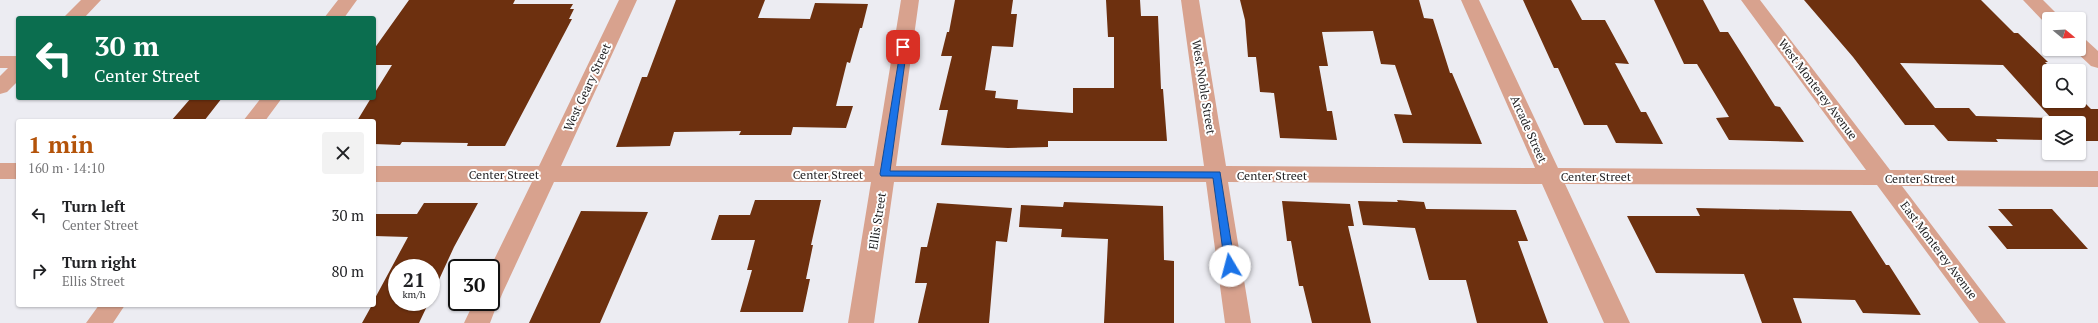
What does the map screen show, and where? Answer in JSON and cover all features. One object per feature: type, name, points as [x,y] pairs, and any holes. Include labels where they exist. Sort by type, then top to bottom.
[{"type":"street","points":[[75,16],[92,0]]},
{"type":"street","points":[[336,16],[348,0]]},
{"type":"street","name":"West Geary Street","points":[[500,272],[628,0]]},
{"type":"street","name":"Ellis Street","points":[[861,323],[885,174],[910,0]]},
{"type":"street","name":"West Noble Street","points":[[1190,0],[1238,323]]},
{"type":"street","name":"Arcade Street","points":[[1470,0],[1616,323]]},
{"type":"street","name":"West Monterey Avenue","points":[[1750,0],[1885,178]]},
{"type":"street","points":[[2032,0],[2045,12]]},
{"type":"street","points":[[2086,51],[2098,62]]},
{"type":"street","points":[[0,62],[16,62]]},
{"type":"street","points":[[0,87],[16,72]]},
{"type":"street","points":[[256,119],[270,100]]},
{"type":"street","points":[[0,170],[16,171]]},
{"type":"street","name":"Center Street","points":[[376,174],[1217,174],[2098,179]]},
{"type":"street","name":"East Monterey Avenue","points":[[1885,178],[1993,323]]},
{"type":"street","points":[[99,323],[111,307]]},
{"type":"street","points":[[477,323],[482,311]]},
{"type":"building","points":[[409,0],[515,0],[513,4],[573,4],[570,9],[574,9],[569,19],[572,19],[505,146],[467,146],[468,143],[402,142],[400,145],[376,144],[376,119],[358,119],[370,100],[376,100],[376,91],[392,65],[376,65],[376,46]]},
{"type":"building","points":[[676,0],[765,0],[758,18],[810,19],[815,3],[868,4],[862,28],[860,28],[850,63],[847,62],[836,106],[853,106],[846,128],[793,127],[791,135],[739,135],[741,131],[674,132],[670,146],[616,147],[642,77],[647,77]]},
{"type":"building","points":[[955,0],[1013,0],[1011,14],[1017,14],[1013,47],[992,46],[985,90],[996,91],[995,98],[1018,100],[1017,109],[1073,113],[1073,88],[1114,88],[1114,37],[1108,37],[1106,0],[1140,0],[1141,16],[1158,16],[1161,89],[1163,89],[1167,141],[1048,141],[1048,147],[1008,148],[941,145],[948,110],[939,110],[952,56],[941,56],[947,32],[949,32]]},
{"type":"building","points":[[1240,0],[1419,0],[1424,18],[1433,19],[1450,73],[1452,73],[1482,144],[1403,143],[1394,114],[1412,115],[1395,65],[1381,64],[1373,31],[1322,32],[1328,66],[1319,66],[1327,111],[1332,111],[1337,140],[1280,138],[1274,93],[1260,92],[1256,57],[1248,57],[1245,20]]},
{"type":"building","points":[[1523,0],[1571,0],[1582,20],[1605,20],[1629,64],[1615,63],[1641,112],[1646,112],[1663,144],[1616,143],[1607,125],[1584,125],[1558,68],[1554,68]]},
{"type":"building","points":[[1654,0],[1703,0],[1720,32],[1728,32],[1775,106],[1780,107],[1804,142],[1729,140],[1716,118],[1729,117],[1697,64],[1684,64]]},
{"type":"building","points":[[1804,0],[1981,0],[2014,33],[2018,33],[2048,62],[2045,62],[2047,64],[2042,64],[2042,108],[2086,108],[2086,104],[2091,109],[2098,109],[2098,141],[2086,141],[2086,116],[2049,116],[2003,65],[1900,63],[1935,108],[1969,108],[1976,116],[2042,118],[2042,140],[1996,139],[1998,142],[1948,141],[1934,125],[1905,125],[1853,57]]},
{"type":"building","points":[[189,100],[220,100],[206,119],[173,119]]},
{"type":"building","points":[[755,200],[821,200],[811,245],[813,245],[806,279],[810,279],[803,312],[740,312],[752,270],[747,270],[755,240],[711,240],[719,215],[750,215]]},
{"type":"building","points":[[1397,200],[1424,202],[1426,209],[1516,210],[1528,241],[1518,241],[1548,323],[1477,323],[1466,280],[1429,280],[1415,228],[1363,225],[1358,201],[1398,202]]},
{"type":"building","points":[[1282,201],[1350,204],[1354,226],[1348,226],[1371,323],[1312,323],[1303,286],[1299,286],[1291,241],[1287,241]]},
{"type":"building","points":[[1064,202],[1163,206],[1164,260],[1174,261],[1174,323],[1104,323],[1108,239],[1061,237],[1062,229],[1019,227],[1021,205],[1063,207]]},
{"type":"building","points":[[424,203],[478,203],[454,247],[440,277],[440,259],[396,259],[408,237],[376,236],[376,214],[417,214]]},
{"type":"building","points":[[937,203],[1012,208],[1007,242],[996,241],[989,323],[918,323],[927,283],[915,283],[921,247],[927,247]]},
{"type":"building","points":[[1696,208],[1851,211],[1886,265],[1889,265],[1921,315],[1863,313],[1855,300],[1793,298],[1802,323],[1762,323],[1744,274],[1656,273],[1627,216],[1700,216]]},
{"type":"building","points":[[1998,209],[2052,209],[2088,249],[2007,249],[1988,226],[2013,226]]},
{"type":"building","points":[[581,211],[648,212],[600,323],[529,323]]},
{"type":"building","points":[[388,274],[388,311],[425,311],[419,323],[362,323],[371,307],[376,307],[376,296]]},
{"type":"route","points":[[903,47],[885,174],[1217,174],[1230,266]]}]
